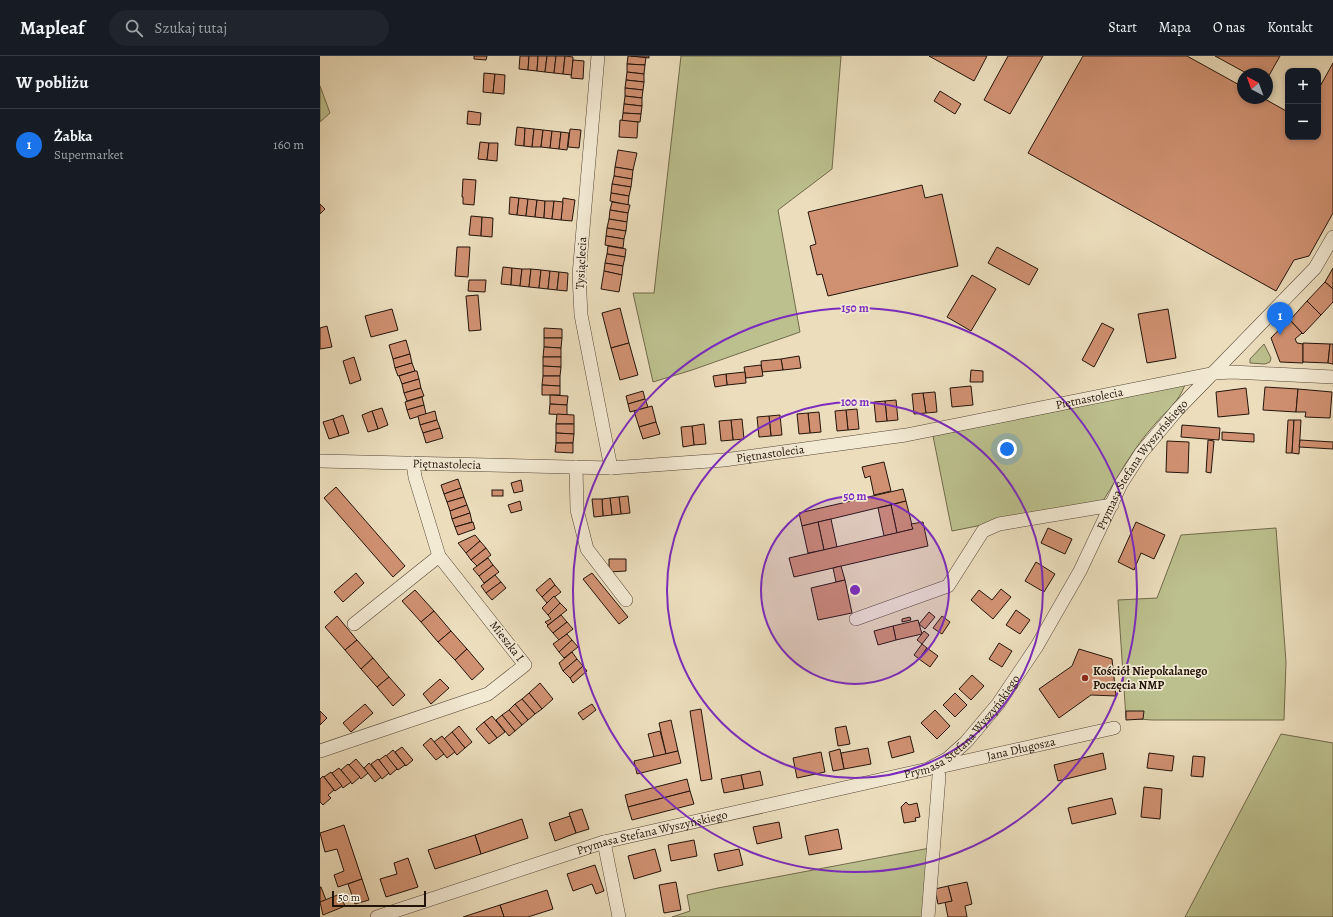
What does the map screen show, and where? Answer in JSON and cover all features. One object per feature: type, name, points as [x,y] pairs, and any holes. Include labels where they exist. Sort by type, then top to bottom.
[{"type":"street","name":"Tysiąclecia","points":[[598,56],[579,275],[581,315],[611,468]]},
{"type":"street","name":"Prymasa Stefana Wyszyńskiego","points":[[377,917],[604,842],[934,772],[966,742],[998,704],[1037,646],[1080,571],[1121,484],[1141,453],[1178,409],[1215,373],[1315,268],[1333,237]]},
{"type":"street","name":"Piętnastolecia","points":[[320,461],[611,468],[724,460],[906,435],[1215,373],[1232,372],[1333,377]]},
{"type":"street","name":"Mieszka I","points":[[320,751],[488,694],[525,665],[439,556],[415,477],[413,463]]},
{"type":"street","points":[[576,467],[578,510],[587,548],[626,600]]},
{"type":"street","points":[[856,619],[948,586],[983,531],[999,524],[1112,504]]},
{"type":"street","points":[[354,624],[439,556]]},
{"type":"street","name":"Jana Długosza","points":[[934,772],[1114,728]]},
{"type":"street","points":[[928,917],[934,772]]},
{"type":"street","points":[[604,842],[619,917]]},
{"type":"green space","points":[[681,56],[841,56],[832,169],[778,210],[800,332],[653,382],[633,293],[654,293]]},
{"type":"green space","points":[[320,86],[330,113],[320,122]]},
{"type":"green space","points":[[1264,344],[1271,358],[1270,362],[1265,364],[1250,363],[1250,359]]},
{"type":"green space","points":[[1185,385],[1176,402],[1140,442],[1103,501],[952,531],[933,436]]},
{"type":"green space","points":[[1276,528],[1286,662],[1284,720],[1152,720],[1126,718],[1118,600],[1157,598],[1181,535]]},
{"type":"green space","points":[[1281,734],[1333,743],[1333,917],[1185,917]]},
{"type":"green space","points":[[930,848],[924,917],[672,917],[690,911],[687,895]]},
{"type":"building","points":[[474,56],[487,56],[486,60],[474,59]]},
{"type":"building","points":[[520,56],[529,56],[528,70],[519,69]]},
{"type":"building","points":[[529,56],[538,56],[537,71],[528,70]]},
{"type":"building","points":[[538,56],[547,56],[545,72],[537,71]]},
{"type":"building","points":[[547,56],[556,56],[554,73],[545,72]]},
{"type":"building","points":[[556,56],[565,56],[563,74],[554,73]]},
{"type":"building","points":[[565,56],[573,57],[572,75],[563,74]]},
{"type":"building","points":[[628,56],[646,57],[645,65],[627,64]]},
{"type":"building","points":[[631,56],[649,56],[649,58]]},
{"type":"building","points":[[929,56],[987,56],[974,81]]},
{"type":"building","points":[[1008,56],[1043,56],[1010,114],[984,100]]},
{"type":"building","points":[[1083,56],[1187,56],[1237,84],[1237,104],[1273,104],[1285,110],[1285,140],[1321,140],[1321,85],[1333,63],[1333,213],[1309,256],[1294,260],[1276,291],[1028,153]]},
{"type":"building","points":[[1215,56],[1280,56],[1273,68],[1237,68]]},
{"type":"building","points":[[573,60],[584,61],[583,79],[571,78]]},
{"type":"building","points":[[627,64],[645,65],[644,74],[627,72]]},
{"type":"building","points":[[627,72],[644,74],[644,82],[626,80]]},
{"type":"building","points":[[484,73],[495,74],[493,93],[483,92]]},
{"type":"building","points":[[495,74],[505,75],[504,94],[493,93]]},
{"type":"building","points":[[626,80],[644,82],[643,90],[625,88]]},
{"type":"building","points":[[625,88],[643,90],[642,98],[625,96]]},
{"type":"building","points":[[940,91],[961,104],[955,114],[934,101]]},
{"type":"building","points":[[625,96],[642,98],[642,106],[624,104]]},
{"type":"building","points":[[624,104],[642,106],[641,114],[623,113]]},
{"type":"building","points":[[468,111],[481,113],[480,125],[467,124]]},
{"type":"building","points":[[623,113],[641,114],[640,122],[622,121]]},
{"type":"building","points":[[620,120],[638,122],[637,138],[619,137]]},
{"type":"building","points":[[517,127],[525,128],[524,146],[515,145]]},
{"type":"building","points":[[525,128],[534,129],[532,147],[524,146]]},
{"type":"building","points":[[534,129],[543,130],[541,147],[532,147]]},
{"type":"building","points":[[570,129],[581,130],[579,148],[568,147]]},
{"type":"building","points":[[543,130],[552,131],[550,148],[541,147]]},
{"type":"building","points":[[552,131],[561,132],[559,149],[550,148]]},
{"type":"building","points":[[561,132],[569,133],[567,150],[559,149]]},
{"type":"building","points":[[480,142],[489,143],[487,160],[478,159]]},
{"type":"building","points":[[489,143],[498,143],[497,161],[487,160]]},
{"type":"building","points":[[618,150],[637,153],[633,170],[615,167]]},
{"type":"building","points":[[615,167],[633,170],[632,179],[614,176]]},
{"type":"building","points":[[614,176],[632,179],[631,187],[612,184]]},
{"type":"building","points":[[463,179],[476,180],[474,205],[463,204]]},
{"type":"building","points":[[612,184],[631,187],[629,196],[611,193]]},
{"type":"building","points":[[922,185],[925,198],[942,194],[958,266],[828,296],[822,274],[817,275],[810,246],[816,244],[808,212]]},
{"type":"building","points":[[611,193],[629,196],[628,205],[610,201]]},
{"type":"building","points":[[510,197],[519,198],[517,215],[509,214]]},
{"type":"building","points":[[519,198],[528,199],[526,216],[517,215]]},
{"type":"building","points":[[563,198],[575,200],[572,221],[561,220]]},
{"type":"building","points":[[528,199],[537,200],[535,217],[526,216]]},
{"type":"building","points":[[537,200],[545,201],[544,218],[535,217]]},
{"type":"building","points":[[545,201],[554,201],[552,219],[544,218]]},
{"type":"building","points":[[554,201],[563,202],[561,220],[552,219]]},
{"type":"building","points":[[612,202],[630,205],[628,213],[610,210]]},
{"type":"building","points":[[320,204],[325,209],[320,214]]},
{"type":"building","points":[[610,210],[628,213],[627,222],[609,219]]},
{"type":"building","points":[[471,216],[482,217],[481,236],[469,235]]},
{"type":"building","points":[[482,217],[493,218],[492,237],[481,236]]},
{"type":"building","points":[[609,219],[627,222],[626,231],[607,228]]},
{"type":"building","points":[[607,228],[626,231],[624,239],[606,236]]},
{"type":"building","points":[[606,236],[624,239],[623,248],[605,245]]},
{"type":"building","points":[[608,246],[626,249],[625,257],[607,254]]},
{"type":"building","points":[[457,247],[470,247],[468,277],[455,276]]},
{"type":"building","points":[[997,247],[1038,269],[1029,285],[988,263]]},
{"type":"building","points":[[607,254],[625,257],[623,266],[605,263]]},
{"type":"building","points":[[605,263],[623,266],[622,275],[604,271]]},
{"type":"building","points":[[503,267],[512,268],[511,285],[501,284]]},
{"type":"building","points":[[512,268],[522,269],[520,286],[511,285]]},
{"type":"building","points":[[1333,268],[1333,289],[1325,282]]},
{"type":"building","points":[[522,269],[531,269],[529,287],[520,286]]},
{"type":"building","points":[[531,269],[541,270],[539,288],[529,287]]},
{"type":"building","points":[[541,270],[550,271],[548,289],[539,288]]},
{"type":"building","points":[[550,271],[559,272],[557,290],[548,289]]},
{"type":"building","points":[[604,271],[622,275],[619,292],[601,289]]},
{"type":"building","points":[[559,272],[568,273],[567,291],[557,290]]},
{"type":"building","points":[[972,275],[996,289],[971,331],[947,317]]},
{"type":"building","points":[[469,280],[486,280],[485,292],[468,291]]},
{"type":"building","points":[[1325,282],[1333,289],[1333,302],[1321,315],[1307,301]]},
{"type":"building","points":[[478,295],[481,330],[469,331],[466,296]]},
{"type":"building","points":[[1307,301],[1321,315],[1303,334],[1290,320]]},
{"type":"building","points":[[620,308],[629,343],[611,348],[602,313]]},
{"type":"building","points":[[392,309],[398,330],[371,337],[365,316]]},
{"type":"building","points":[[1168,309],[1176,358],[1147,363],[1138,314]]},
{"type":"building","points":[[1289,319],[1302,333],[1295,339],[1297,343],[1303,344],[1303,363],[1280,362],[1271,338]]},
{"type":"building","points":[[1102,323],[1114,329],[1094,367],[1082,360]]},
{"type":"building","points":[[327,326],[332,347],[320,349],[320,328]]},
{"type":"building","points":[[544,328],[562,329],[562,338],[544,338]]},
{"type":"building","points":[[544,338],[562,338],[561,348],[544,347]]},
{"type":"building","points":[[406,340],[410,354],[393,359],[389,345]]},
{"type":"building","points":[[629,343],[638,375],[620,380],[611,348]]},
{"type":"building","points":[[1303,343],[1330,344],[1328,363],[1303,362]]},
{"type":"building","points":[[1330,344],[1333,344],[1333,364],[1328,363]]},
{"type":"building","points":[[544,347],[561,348],[561,357],[543,357]]},
{"type":"building","points":[[410,354],[412,363],[395,368],[393,359]]},
{"type":"building","points":[[799,356],[801,368],[783,370],[781,359]]},
{"type":"building","points":[[354,357],[361,380],[350,384],[343,361]]},
{"type":"building","points":[[543,357],[561,357],[561,367],[543,366]]},
{"type":"building","points":[[781,359],[783,370],[762,372],[761,361]]},
{"type":"building","points":[[412,363],[415,371],[398,376],[395,368]]},
{"type":"building","points":[[761,365],[763,376],[746,378],[744,367]]},
{"type":"building","points":[[543,366],[561,367],[560,376],[543,376]]},
{"type":"building","points":[[971,370],[983,371],[983,382],[970,382]]},
{"type":"building","points":[[417,371],[419,379],[402,384],[399,376]]},
{"type":"building","points":[[745,372],[746,383],[727,385],[726,374]]},
{"type":"building","points":[[726,374],[727,385],[715,387],[713,376]]},
{"type":"building","points":[[543,376],[560,376],[560,386],[542,385]]},
{"type":"building","points":[[419,379],[421,388],[404,393],[402,384]]},
{"type":"building","points":[[542,385],[560,386],[560,395],[542,395]]},
{"type":"building","points":[[971,386],[973,405],[952,407],[950,388]]},
{"type":"building","points":[[1265,387],[1298,389],[1296,412],[1263,410]]},
{"type":"building","points":[[421,388],[424,396],[407,401],[404,393]]},
{"type":"building","points":[[1246,388],[1249,414],[1218,417],[1216,392]]},
{"type":"building","points":[[1298,389],[1332,392],[1330,418],[1305,417],[1306,412],[1296,412]]},
{"type":"building","points":[[643,391],[645,399],[628,404],[626,396]]},
{"type":"building","points":[[935,392],[937,412],[926,413],[923,393]]},
{"type":"building","points":[[923,393],[926,413],[914,414],[912,394]]},
{"type":"building","points":[[550,395],[568,396],[567,405],[550,404]]},
{"type":"building","points":[[422,397],[424,405],[407,410],[405,402]]},
{"type":"building","points":[[645,399],[648,407],[630,412],[628,404]]},
{"type":"building","points":[[896,400],[898,420],[887,421],[885,401]]},
{"type":"building","points":[[885,401],[887,421],[876,422],[874,402]]},
{"type":"building","points":[[550,404],[567,405],[567,415],[549,414]]},
{"type":"building","points":[[424,405],[426,414],[410,419],[407,410]]},
{"type":"building","points":[[652,406],[656,422],[639,427],[634,411]]},
{"type":"building","points":[[382,408],[388,425],[378,429],[372,411]]},
{"type":"building","points":[[857,409],[859,429],[848,430],[846,410]]},
{"type":"building","points":[[846,410],[848,430],[837,431],[835,411]]},
{"type":"building","points":[[372,411],[378,429],[368,432],[362,415]]},
{"type":"building","points":[[435,411],[437,420],[420,425],[418,416]]},
{"type":"building","points":[[819,412],[821,432],[810,433],[808,413]]},
{"type":"building","points":[[808,413],[810,433],[799,434],[797,414]]},
{"type":"building","points":[[557,414],[574,415],[574,424],[556,424]]},
{"type":"building","points":[[343,415],[349,433],[339,436],[333,419]]},
{"type":"building","points":[[780,415],[782,435],[771,436],[769,416]]},
{"type":"building","points":[[769,416],[771,436],[759,437],[757,417]]},
{"type":"building","points":[[333,419],[339,436],[329,439],[323,422]]},
{"type":"building","points":[[742,419],[744,439],[733,440],[731,420]]},
{"type":"building","points":[[437,420],[440,428],[423,433],[420,425]]},
{"type":"building","points":[[731,420],[733,440],[721,441],[719,421]]},
{"type":"building","points":[[1288,420],[1294,420],[1292,453],[1286,453]]},
{"type":"building","points":[[1294,420],[1301,420],[1299,454],[1292,453]]},
{"type":"building","points":[[656,422],[660,434],[643,439],[639,427]]},
{"type":"building","points":[[556,424],[574,424],[574,434],[556,433]]},
{"type":"building","points":[[704,424],[706,444],[694,445],[692,426]]},
{"type":"building","points":[[1182,425],[1220,428],[1219,440],[1181,437]]},
{"type":"building","points":[[692,426],[694,445],[683,447],[681,427]]},
{"type":"building","points":[[440,428],[443,438],[426,443],[423,433]]},
{"type":"building","points":[[1222,432],[1254,434],[1254,442],[1222,440]]},
{"type":"building","points":[[556,433],[574,434],[573,443],[556,443]]},
{"type":"building","points":[[1208,440],[1214,441],[1211,473],[1206,472]]},
{"type":"building","points":[[1300,440],[1333,442],[1333,449],[1299,447]]},
{"type":"building","points":[[1167,441],[1189,442],[1188,473],[1166,472]]},
{"type":"building","points":[[556,443],[573,443],[573,453],[555,452]]},
{"type":"building","points":[[884,462],[891,491],[874,495],[870,476],[865,478],[862,467]]},
{"type":"building","points":[[458,479],[461,488],[444,494],[441,485]]},
{"type":"building","points":[[521,480],[523,491],[514,493],[511,483]]},
{"type":"building","points":[[336,487],[405,566],[393,577],[324,498]]},
{"type":"building","points":[[461,488],[464,497],[447,502],[444,494]]},
{"type":"building","points":[[903,489],[906,501],[802,526],[799,513]]},
{"type":"building","points":[[492,490],[503,490],[503,496],[492,496]]},
{"type":"building","points":[[628,496],[630,513],[621,514],[619,497]]},
{"type":"building","points":[[464,497],[467,505],[450,511],[447,502]]},
{"type":"building","points":[[619,497],[621,514],[612,515],[610,498]]},
{"type":"building","points":[[610,498],[612,515],[603,516],[602,499]]},
{"type":"building","points":[[592,499],[602,499],[603,516],[594,517]]},
{"type":"building","points":[[520,501],[522,510],[511,513],[508,505]]},
{"type":"building","points":[[906,501],[913,529],[897,533],[891,505]]},
{"type":"building","points":[[467,505],[470,513],[452,519],[450,511]]},
{"type":"building","points":[[891,505],[897,533],[884,536],[878,508]]},
{"type":"building","points":[[470,513],[472,522],[455,527],[452,519]]},
{"type":"building","points":[[831,519],[837,547],[824,550],[818,522]]},
{"type":"building","points":[[473,522],[475,529],[458,535],[455,527]]},
{"type":"building","points":[[818,522],[824,550],[808,553],[802,526]]},
{"type":"building","points":[[923,522],[928,546],[794,577],[789,558],[913,529],[911,524]]},
{"type":"building","points":[[1136,522],[1165,535],[1154,559],[1141,553],[1134,570],[1118,562]]},
{"type":"building","points":[[1048,528],[1072,539],[1065,554],[1041,543]]},
{"type":"building","points":[[475,535],[480,541],[466,553],[458,543]]},
{"type":"building","points":[[480,541],[486,548],[471,560],[466,553]]},
{"type":"building","points":[[486,548],[491,555],[477,566],[471,560]]},
{"type":"building","points":[[488,558],[493,565],[479,576],[473,569]]},
{"type":"building","points":[[609,559],[626,559],[626,571],[609,572]]},
{"type":"building","points":[[1036,562],[1055,574],[1044,592],[1025,581]]},
{"type":"building","points":[[493,565],[499,572],[484,583],[479,576]]},
{"type":"building","points":[[841,566],[845,580],[836,582],[833,568]]},
{"type":"building","points":[[356,573],[364,583],[343,602],[334,592]]},
{"type":"building","points":[[592,573],[628,617],[619,624],[583,579]]},
{"type":"building","points":[[495,575],[501,582],[486,593],[481,586]]},
{"type":"building","points":[[550,578],[555,585],[542,597],[536,590]]},
{"type":"building","points":[[845,580],[852,613],[818,620],[811,588]]},
{"type":"building","points":[[501,582],[506,588],[492,600],[486,593]]},
{"type":"building","points":[[555,585],[561,592],[547,603],[542,597]]},
{"type":"building","points":[[1001,589],[1011,597],[993,619],[971,600],[979,590],[992,600]]},
{"type":"building","points":[[415,590],[434,611],[421,622],[402,601]]},
{"type":"building","points":[[554,596],[560,603],[548,615],[542,608]]},
{"type":"building","points":[[560,603],[567,610],[548,625],[545,622],[551,619],[548,615]]},
{"type":"building","points":[[1016,610],[1030,620],[1020,634],[1006,625]]},
{"type":"building","points":[[434,611],[451,631],[438,642],[421,622]]},
{"type":"building","points":[[929,612],[935,617],[925,629],[919,624]]},
{"type":"building","points":[[561,615],[567,622],[553,633],[547,626]]},
{"type":"building","points":[[337,616],[357,640],[345,650],[325,627]]},
{"type":"building","points":[[942,616],[950,622],[942,634],[933,628]]},
{"type":"building","points":[[910,617],[911,620],[902,622],[902,619]]},
{"type":"building","points":[[918,620],[922,634],[896,640],[893,626]]},
{"type":"building","points":[[567,622],[573,629],[559,640],[553,633]]},
{"type":"building","points":[[893,626],[896,640],[878,645],[874,631]]},
{"type":"building","points":[[451,631],[467,649],[455,660],[438,642]]},
{"type":"building","points":[[924,631],[929,635],[922,644],[917,640]]},
{"type":"building","points":[[567,634],[572,640],[559,652],[553,644]]},
{"type":"building","points":[[357,640],[373,658],[361,669],[345,650]]},
{"type":"building","points":[[572,640],[578,647],[564,658],[559,652]]},
{"type":"building","points":[[999,643],[1012,651],[1002,667],[989,659]]},
{"type":"building","points":[[922,644],[927,648],[919,659],[914,655]]},
{"type":"building","points":[[927,648],[938,656],[930,667],[919,659]]},
{"type":"building","points":[[467,649],[484,669],[472,680],[455,660]]},
{"type":"building","name":"Kościół Niepokalanego Poczęcia NMP","points":[[1079,649],[1112,659],[1116,696],[1091,695],[1059,718],[1039,689],[1072,666]]},
{"type":"building","points":[[572,652],[577,659],[563,671],[559,663]]},
{"type":"building","points":[[373,658],[389,677],[377,687],[361,669]]},
{"type":"building","points":[[577,659],[583,666],[570,678],[563,671]]},
{"type":"building","points":[[583,666],[587,671],[573,683],[570,678]]},
{"type":"building","points":[[972,675],[984,686],[971,700],[959,689]]},
{"type":"building","points":[[389,677],[405,695],[393,706],[377,687]]},
{"type":"building","points":[[440,679],[449,688],[431,704],[423,694]]},
{"type":"building","points":[[540,683],[553,699],[542,709],[529,693]]},
{"type":"building","points":[[529,693],[542,709],[535,714],[522,699]]},
{"type":"building","points":[[955,693],[967,705],[955,717],[943,705]]},
{"type":"building","points":[[522,699],[535,714],[528,720],[515,704]]},
{"type":"building","points":[[365,704],[373,713],[351,732],[343,723]]},
{"type":"building","points":[[515,704],[528,720],[522,725],[509,710]]},
{"type":"building","points":[[592,704],[596,710],[583,720],[578,713]]},
{"type":"building","points":[[701,709],[712,779],[701,781],[690,711]]},
{"type":"building","points":[[509,710],[522,725],[515,731],[502,715]]},
{"type":"building","points":[[935,710],[950,726],[937,739],[921,723]]},
{"type":"building","points":[[320,711],[327,718],[320,725]]},
{"type":"building","points":[[1126,711],[1144,711],[1143,719],[1126,720]]},
{"type":"building","points":[[502,715],[515,731],[509,736],[496,720]]},
{"type":"building","points":[[492,716],[505,732],[497,738],[484,722]]},
{"type":"building","points":[[671,720],[678,751],[666,754],[659,723]]},
{"type":"building","points":[[484,722],[497,738],[489,744],[476,729]]},
{"type":"building","points":[[459,726],[472,742],[465,748],[452,732]]},
{"type":"building","points":[[846,726],[850,744],[838,746],[835,728]]},
{"type":"building","points":[[660,731],[666,754],[654,757],[648,734]]},
{"type":"building","points":[[452,732],[465,748],[457,755],[444,739]]},
{"type":"building","points":[[442,736],[455,752],[447,758],[434,742]]},
{"type":"building","points":[[910,736],[914,752],[892,758],[888,742]]},
{"type":"building","points":[[431,738],[444,754],[436,760],[423,745]]},
{"type":"building","points":[[402,747],[413,760],[406,766],[395,752]]},
{"type":"building","points":[[868,748],[871,764],[844,769],[841,753]]},
{"type":"building","points":[[840,749],[844,769],[833,771],[829,752]]},
{"type":"building","points":[[393,750],[405,765],[398,770],[386,756]]},
{"type":"building","points":[[678,751],[681,763],[637,774],[634,761]]},
{"type":"building","points":[[821,752],[825,772],[797,778],[793,758]]},
{"type":"building","points":[[1103,753],[1106,769],[1058,781],[1054,765]]},
{"type":"building","points":[[1149,753],[1174,756],[1172,771],[1147,768]]},
{"type":"building","points":[[386,755],[397,769],[390,775],[379,760]]},
{"type":"building","points":[[1193,756],[1205,757],[1203,777],[1191,776]]},
{"type":"building","points":[[356,759],[368,773],[361,779],[349,765]]},
{"type":"building","points":[[378,759],[389,773],[382,779],[371,764]]},
{"type":"building","points":[[369,763],[381,777],[375,782],[364,768]]},
{"type":"building","points":[[348,764],[360,777],[352,784],[341,770]]},
{"type":"building","points":[[339,768],[351,782],[343,788],[332,773]]},
{"type":"building","points":[[760,771],[763,785],[744,789],[741,775]]},
{"type":"building","points":[[331,772],[342,786],[335,791],[324,777]]},
{"type":"building","points":[[741,775],[744,789],[724,793],[721,779]]},
{"type":"building","points":[[323,776],[334,790],[328,795],[331,798],[323,805],[320,802],[320,779]]},
{"type":"building","points":[[687,779],[690,791],[628,807],[625,795]]},
{"type":"building","points":[[1144,787],[1162,789],[1160,819],[1141,817]]},
{"type":"building","points":[[690,791],[694,804],[632,820],[628,807]]},
{"type":"building","points":[[1112,798],[1116,814],[1072,824],[1068,808]]},
{"type":"building","points":[[906,802],[909,805],[917,803],[920,817],[915,818],[916,821],[904,823],[901,807]]},
{"type":"building","points":[[582,809],[589,829],[576,833],[569,813]]},
{"type":"building","points":[[570,816],[576,833],[555,841],[549,823]]},
{"type":"building","points":[[522,819],[528,838],[481,854],[475,835]]},
{"type":"building","points":[[779,822],[782,838],[757,844],[753,827]]},
{"type":"building","points":[[344,825],[362,879],[338,887],[334,875],[344,871],[337,849],[325,852],[320,833]]},
{"type":"building","points":[[838,829],[842,849],[809,855],[805,836]]},
{"type":"building","points":[[475,835],[481,854],[435,869],[428,850]]},
{"type":"building","points":[[694,840],[697,856],[671,861],[668,845]]},
{"type":"building","points":[[655,849],[661,871],[634,879],[628,856]]},
{"type":"building","points":[[739,849],[743,865],[718,871],[714,854]]},
{"type":"building","points":[[408,858],[418,887],[386,897],[380,879],[397,874],[394,863]]},
{"type":"building","points":[[595,865],[604,891],[596,894],[592,884],[573,891],[567,874]]},
{"type":"building","points":[[362,879],[369,900],[355,904],[348,884]]},
{"type":"building","points":[[676,882],[681,910],[664,913],[659,885]]},
{"type":"building","points":[[967,882],[972,904],[965,906],[967,917],[948,917],[945,902],[952,901],[948,886]]},
{"type":"building","points":[[948,886],[952,901],[938,904],[935,889]]},
{"type":"building","points":[[320,887],[326,900],[320,902]]},
{"type":"building","points":[[547,890],[553,909],[528,917],[504,917],[500,905]]},
{"type":"building","points":[[340,894],[345,906],[323,915],[320,902]]},
{"type":"building","points":[[500,905],[504,917],[463,917]]},
{"type":"place","name":"Żabka","points":[[1280,335]]},
{"type":"place","name":"Kościół Niepokalanego Poczęcia NMP","points":[[1085,678]]}]
